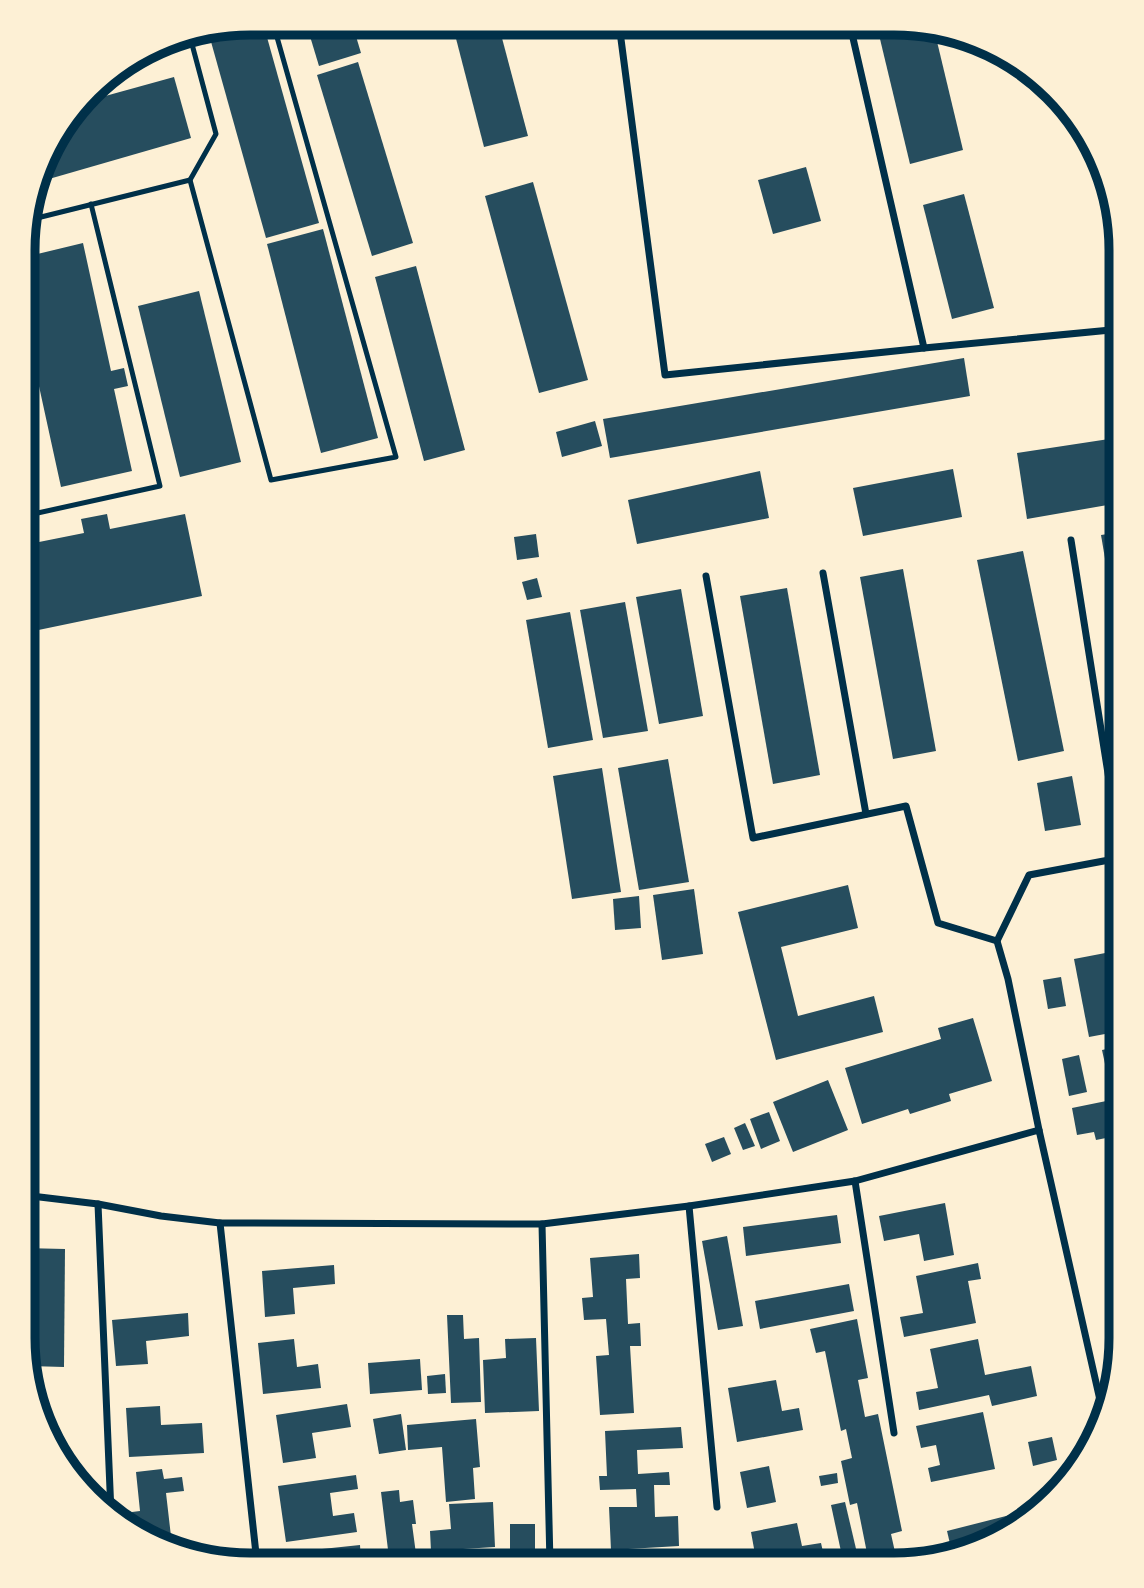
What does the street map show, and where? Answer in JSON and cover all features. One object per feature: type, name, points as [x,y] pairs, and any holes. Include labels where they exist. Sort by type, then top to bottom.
[{"type":"street","points":[[620,35],[665,375],[1109,330]]},
{"type":"street","points":[[853,35],[924,348]]},
{"type":"street","points":[[1071,540],[1109,780]]},
{"type":"street","points":[[823,573],[866,814]]},
{"type":"street","points":[[706,576],[753,838],[906,806],[938,923],[997,941]]},
{"type":"street","points":[[1100,1400],[1008,979],[997,941],[1028,875],[1109,860]]},
{"type":"street","points":[[35,1196],[220,1223],[542,1224],[690,1206],[855,1181],[1039,1130]]},
{"type":"street","points":[[855,1181],[894,1433]]},
{"type":"street","points":[[98,1204],[111,1502]]},
{"type":"street","points":[[690,1206],[717,1507]]},
{"type":"street","points":[[220,1223],[256,1553]]},
{"type":"street","points":[[542,1224],[550,1553]]},
{"type":"lane","points":[[192,43],[215,134],[190,180],[271,480],[396,457],[276,35]]},
{"type":"lane","points":[[38,218],[190,180]]},
{"type":"lane","points":[[35,514],[160,486],[91,204]]},
{"type":"building","points":[[266,35],[319,223],[266,238],[210,39]]},
{"type":"building","points":[[310,35],[356,35],[361,53],[319,66]]},
{"type":"building","points":[[455,35],[501,35],[528,136],[484,147]]},
{"type":"building","points":[[896,35],[937,40],[963,150],[910,164],[880,39]]},
{"type":"building","points":[[358,62],[413,243],[372,256],[317,75]]},
{"type":"building","points":[[174,77],[191,138],[46,180],[71,130],[98,98]]},
{"type":"building","points":[[806,167],[821,221],[773,234],[758,180]]},
{"type":"building","points":[[533,182],[588,380],[539,393],[485,196]]},
{"type":"building","points":[[964,194],[994,308],[952,319],[923,205]]},
{"type":"building","points":[[323,229],[378,438],[321,453],[267,244]]},
{"type":"building","points":[[83,243],[111,371],[124,368],[128,386],[114,389],[132,471],[61,487],[35,368],[35,255]]},
{"type":"building","points":[[416,266],[465,450],[424,461],[375,277]]},
{"type":"building","points":[[199,291],[241,462],[180,477],[138,306]]},
{"type":"building","points":[[964,358],[970,396],[610,458],[603,419]]},
{"type":"building","points":[[595,421],[602,446],[562,457],[556,432]]},
{"type":"building","points":[[1109,439],[1109,505],[1027,519],[1017,453]]},
{"type":"building","points":[[953,469],[962,517],[863,536],[853,488]]},
{"type":"building","points":[[760,471],[769,518],[637,544],[628,500]]},
{"type":"building","points":[[107,514],[110,529],[185,514],[202,596],[35,631],[35,543],[84,533],[81,519]]},
{"type":"building","points":[[536,534],[539,557],[517,560],[514,537]]},
{"type":"building","points":[[1109,534],[1109,582],[1101,535]]},
{"type":"building","points":[[1023,551],[1064,751],[1018,761],[977,560]]},
{"type":"building","points":[[903,569],[936,751],[893,759],[860,577]]},
{"type":"building","points":[[537,578],[542,597],[527,600],[522,582]]},
{"type":"building","points":[[787,588],[820,775],[773,784],[740,596]]},
{"type":"building","points":[[681,589],[703,716],[659,724],[636,597]]},
{"type":"building","points":[[625,602],[648,731],[603,738],[580,610]]},
{"type":"building","points":[[570,612],[593,740],[548,748],[526,620]]},
{"type":"building","points":[[668,759],[689,882],[639,890],[618,768]]},
{"type":"building","points":[[602,768],[621,892],[572,899],[553,776]]},
{"type":"building","points":[[1072,776],[1081,825],[1045,831],[1037,783]]},
{"type":"building","points":[[848,885],[858,928],[781,947],[798,1016],[874,996],[883,1032],[776,1060],[738,912]]},
{"type":"building","points":[[694,889],[703,954],[662,960],[653,895]]},
{"type":"building","points":[[639,896],[641,928],[615,930],[613,899]]},
{"type":"building","points":[[1109,952],[1109,1033],[1089,1037],[1074,959]]},
{"type":"building","points":[[1061,977],[1066,1006],[1048,1009],[1043,980]]},
{"type":"building","points":[[973,1018],[992,1081],[949,1094],[951,1101],[910,1114],[908,1109],[862,1124],[845,1068],[941,1039],[938,1028]]},
{"type":"building","points":[[1109,1049],[1109,1082],[1102,1050]]},
{"type":"building","points":[[1079,1055],[1087,1092],[1069,1096],[1062,1059]]},
{"type":"building","points":[[828,1080],[848,1130],[793,1152],[773,1102]]},
{"type":"building","points":[[1109,1100],[1109,1137],[1096,1140],[1094,1132],[1077,1135],[1072,1108]]},
{"type":"building","points":[[769,1112],[780,1141],[761,1149],[750,1119]]},
{"type":"building","points":[[745,1123],[755,1146],[743,1150],[734,1128]]},
{"type":"building","points":[[724,1137],[731,1154],[712,1162],[705,1144]]},
{"type":"building","points":[[945,1203],[954,1255],[924,1261],[919,1234],[884,1241],[879,1216]]},
{"type":"building","points":[[837,1215],[841,1243],[746,1256],[743,1227]]},
{"type":"building","points":[[727,1236],[743,1326],[718,1330],[702,1241]]},
{"type":"building","points":[[35,1248],[65,1249],[64,1367],[37,1366]]},
{"type":"building","points":[[639,1254],[640,1278],[626,1279],[628,1324],[640,1323],[641,1346],[630,1346],[634,1413],[600,1415],[596,1356],[609,1355],[606,1319],[584,1320],[582,1298],[593,1297],[590,1258]]},
{"type":"building","points":[[978,1263],[981,1279],[968,1281],[976,1323],[904,1337],[900,1317],[923,1313],[916,1276]]},
{"type":"building","points":[[334,1265],[335,1284],[293,1288],[295,1314],[265,1317],[262,1271]]},
{"type":"building","points":[[849,1284],[854,1311],[760,1329],[755,1301]]},
{"type":"building","points":[[188,1313],[189,1336],[146,1341],[148,1364],[116,1366],[112,1320]]},
{"type":"building","points":[[447,1315],[463,1315],[464,1339],[479,1338],[481,1402],[451,1403]]},
{"type":"building","points":[[857,1319],[868,1378],[858,1380],[865,1417],[878,1414],[902,1531],[891,1534],[895,1552],[867,1553],[857,1503],[850,1505],[841,1461],[852,1458],[846,1429],[841,1431],[825,1351],[816,1353],[810,1329]]},
{"type":"building","points":[[536,1338],[539,1411],[485,1413],[483,1360],[506,1358],[505,1339]]},
{"type":"building","points":[[294,1339],[297,1367],[318,1364],[321,1388],[263,1394],[258,1343]]},
{"type":"building","points":[[978,1339],[985,1375],[1031,1366],[1037,1396],[992,1406],[989,1395],[919,1410],[916,1392],[938,1388],[930,1349]]},
{"type":"building","points":[[420,1359],[422,1390],[370,1394],[368,1363]]},
{"type":"building","points":[[445,1374],[446,1393],[428,1394],[427,1376]]},
{"type":"building","points":[[776,1380],[782,1411],[799,1408],[803,1430],[737,1442],[728,1388]]},
{"type":"building","points":[[347,1404],[351,1427],[312,1433],[316,1458],[283,1463],[276,1415]]},
{"type":"building","points":[[160,1406],[161,1425],[202,1423],[204,1453],[129,1457],[126,1408]]},
{"type":"building","points":[[983,1412],[995,1469],[931,1482],[928,1468],[940,1465],[936,1445],[921,1448],[916,1426]]},
{"type":"building","points":[[401,1414],[406,1450],[379,1454],[373,1419]]},
{"type":"building","points":[[476,1419],[480,1467],[473,1468],[475,1499],[446,1502],[442,1447],[408,1450],[407,1425]]},
{"type":"building","points":[[681,1427],[683,1448],[637,1450],[638,1474],[669,1472],[670,1485],[654,1485],[655,1517],[678,1516],[679,1546],[611,1550],[609,1507],[637,1507],[636,1489],[600,1490],[599,1476],[607,1476],[605,1431]]},
{"type":"building","points":[[1052,1437],[1057,1460],[1033,1466],[1028,1442]]},
{"type":"building","points":[[769,1466],[776,1502],[747,1508],[740,1472]]},
{"type":"building","points":[[162,1469],[164,1479],[182,1477],[184,1491],[166,1493],[171,1538],[133,1519],[132,1512],[140,1511],[136,1472]]},
{"type":"building","points":[[837,1473],[838,1483],[821,1486],[819,1476]]},
{"type":"building","points":[[356,1475],[358,1489],[330,1493],[333,1516],[354,1513],[357,1532],[286,1542],[278,1486]]},
{"type":"building","points":[[399,1490],[400,1502],[413,1500],[416,1524],[412,1524],[416,1553],[388,1553],[381,1492]]},
{"type":"building","points":[[493,1502],[495,1547],[431,1551],[430,1531],[451,1529],[449,1504]]},
{"type":"building","points":[[845,1502],[857,1553],[841,1553],[831,1505]]},
{"type":"building","points":[[1010,1515],[1011,1519],[976,1537],[950,1546],[947,1531]]},
{"type":"building","points":[[797,1523],[802,1546],[821,1543],[823,1553],[755,1553],[751,1532]]},
{"type":"building","points":[[510,1524],[535,1524],[535,1549],[510,1550]]},
{"type":"building","points":[[360,1545],[360,1553],[284,1553]]}]
